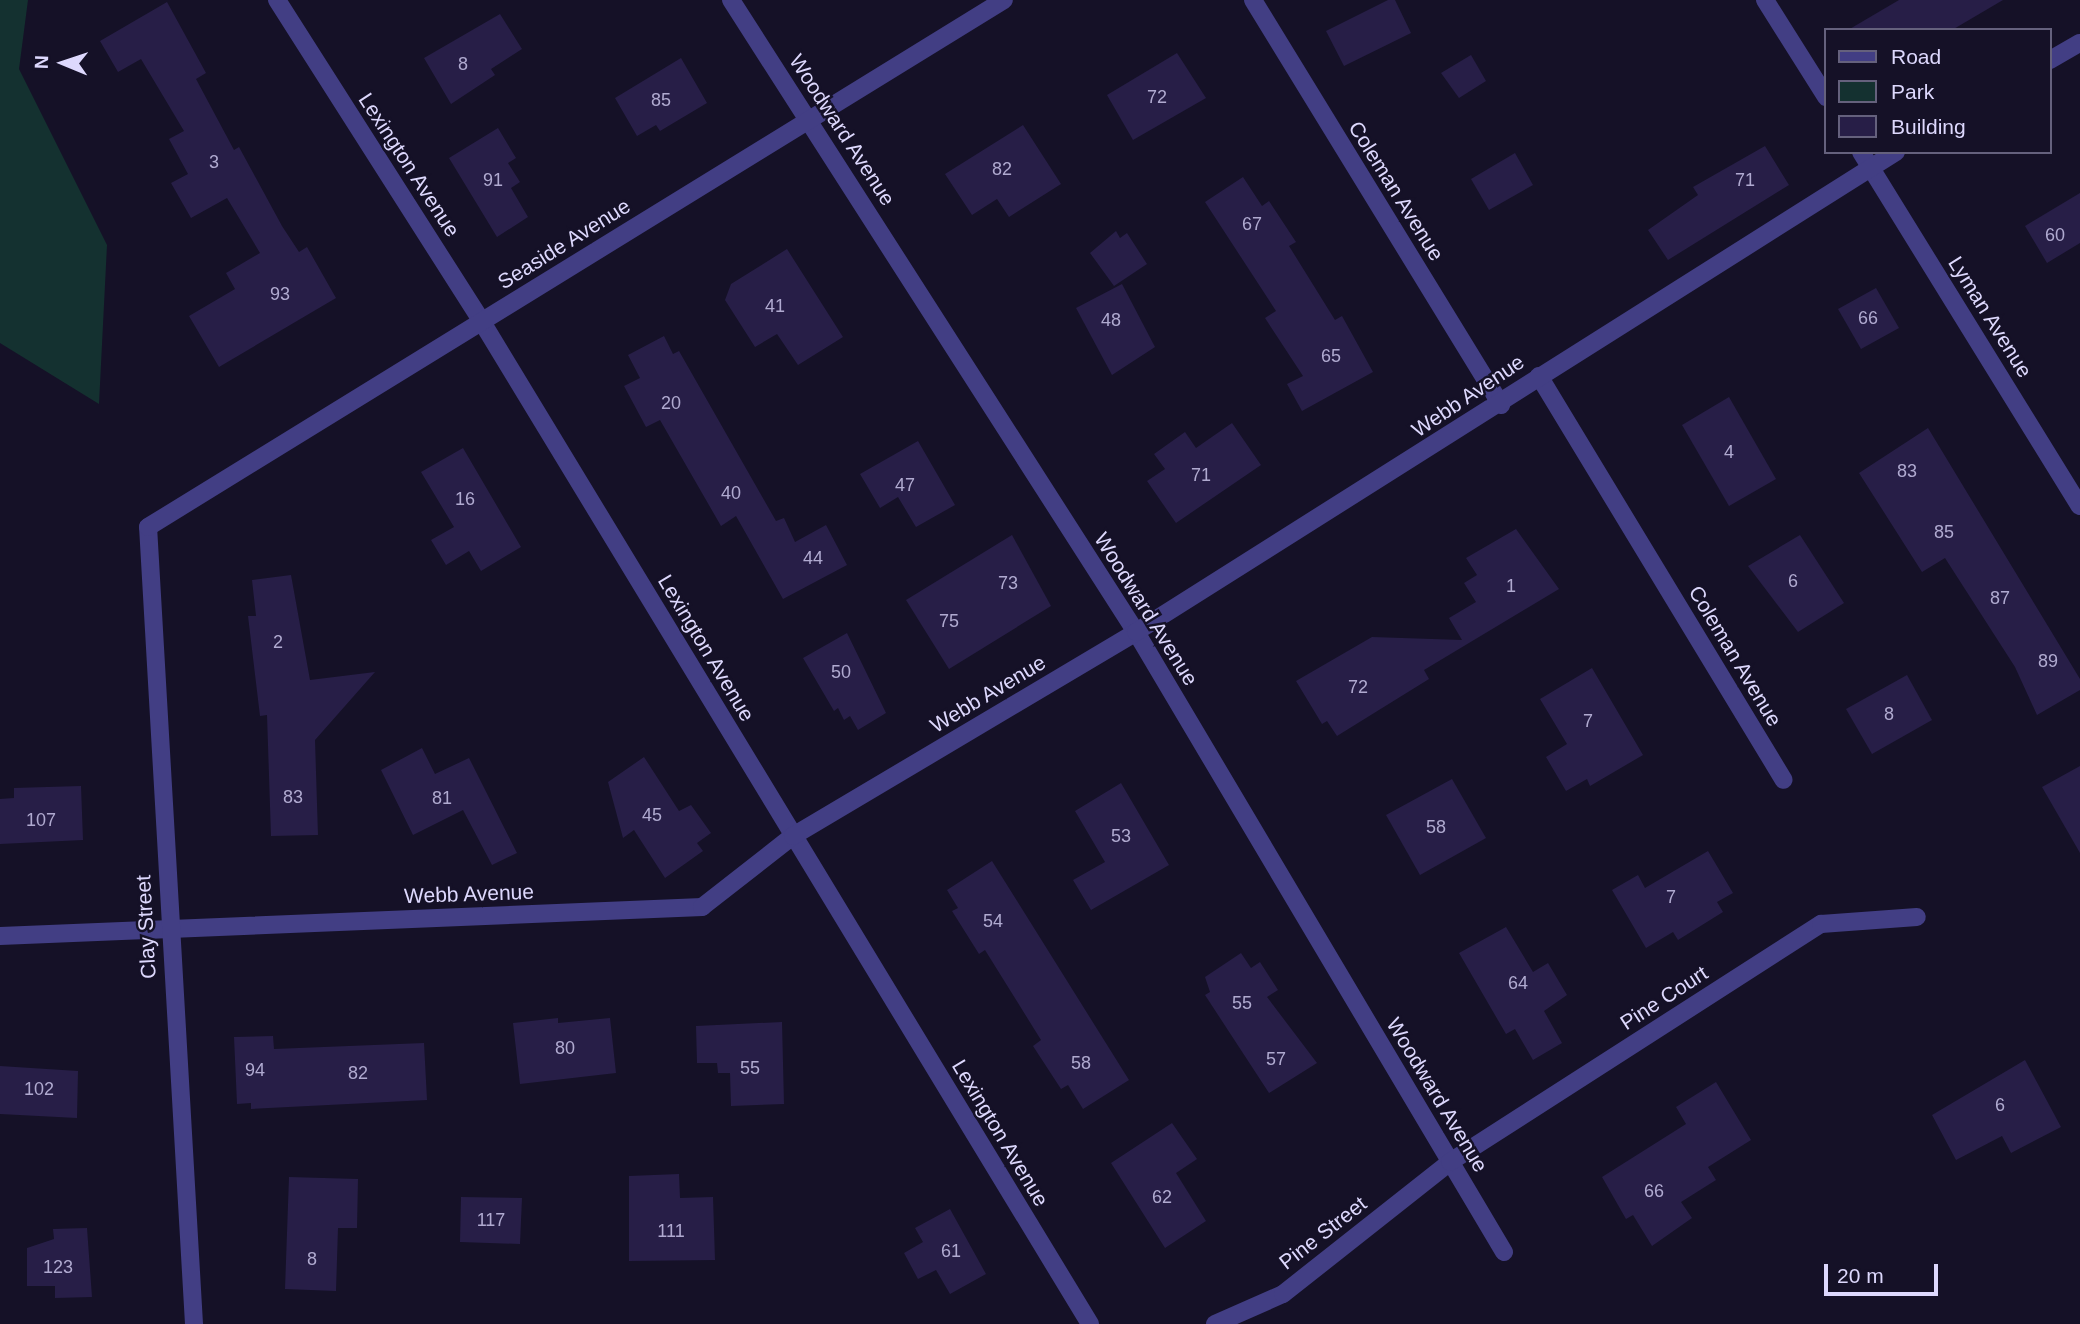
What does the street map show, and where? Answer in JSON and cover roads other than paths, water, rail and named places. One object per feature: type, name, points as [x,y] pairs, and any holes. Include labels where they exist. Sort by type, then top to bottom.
[{"type":"street","name":"Lexington Avenue","points":[[277,0],[482,321],[1090,1324]]},
{"type":"street","name":"Woodward Avenue","points":[[731,0],[1136,632],[1504,1252]]},
{"type":"street","name":"Seaside Avenue","points":[[148,527],[1004,0]]},
{"type":"street","name":"Coleman Avenue","points":[[1253,0],[1501,405]]},
{"type":"street","points":[[1765,0],[1825,95]]},
{"type":"street","points":[[2052,60],[2080,43]]},
{"type":"street","name":"Webb Avenue","points":[[0,936],[702,907],[793,836],[1136,632],[1501,405],[1539,376],[1866,160],[1888,154]]},
{"type":"street","name":"Lyman Avenue","points":[[1866,160],[2080,506]]},
{"type":"street","name":"Coleman Avenue","points":[[1539,376],[1784,780]]},
{"type":"street","name":"Clay Street","points":[[148,527],[168,929],[194,1324]]},
{"type":"street","name":"Pine Court","points":[[1450,1162],[1821,924],[1917,917]]},
{"type":"street","name":"Pine Street","points":[[1215,1324],[1283,1294],[1450,1162]]}]
